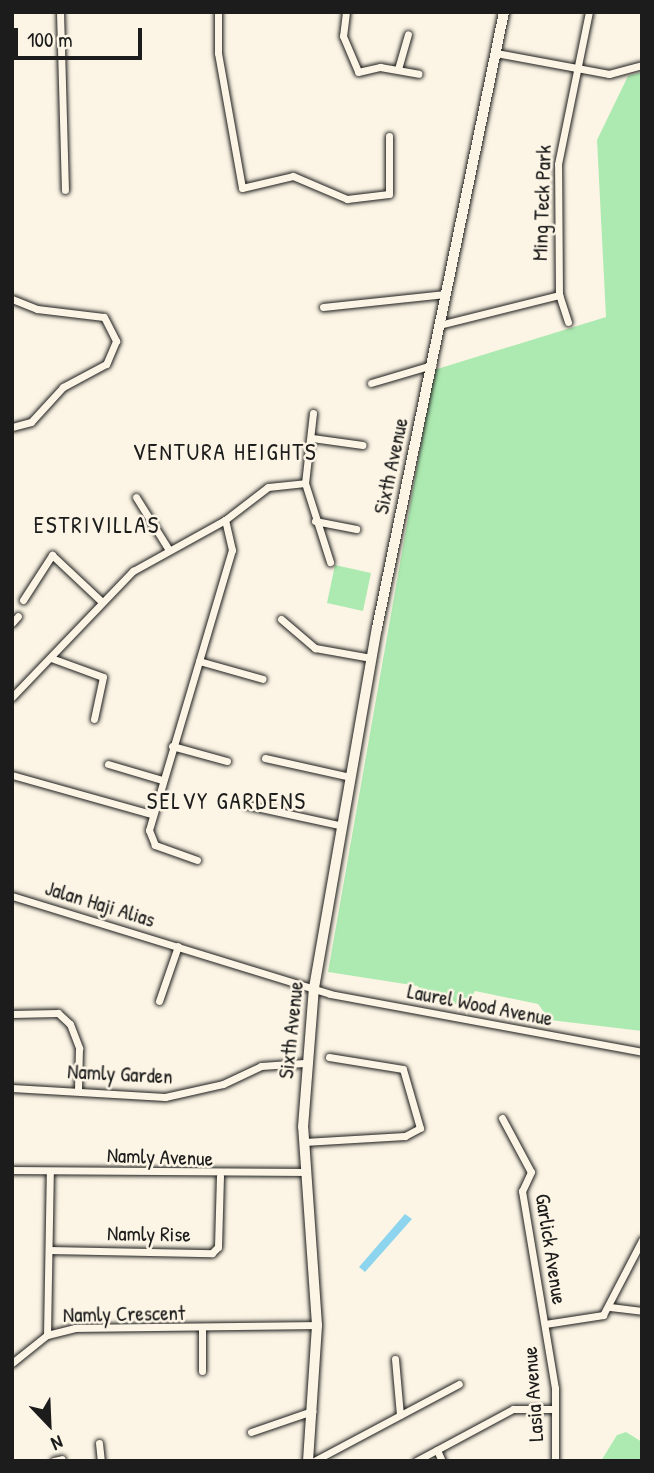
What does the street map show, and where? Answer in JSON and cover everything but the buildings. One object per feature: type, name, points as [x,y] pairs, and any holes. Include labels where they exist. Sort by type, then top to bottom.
[{"type":"main road","name":"Sixth Avenue","points":[[311,1461],[317,1325],[304,1142],[304,1063],[314,988],[371,658],[504,12]]},
{"type":"street","points":[[60,12],[65,190]]},
{"type":"street","points":[[218,12],[218,53],[242,188],[293,176],[347,199],[389,194],[389,136]]},
{"type":"street","points":[[346,12],[343,36],[355,68],[398,69],[418,74]]},
{"type":"street","name":"Ming Teck Park","points":[[568,322],[559,295],[558,164],[589,12]]},
{"type":"street","points":[[398,69],[408,34]]},
{"type":"street","points":[[496,53],[575,71],[615,74],[642,65]]},
{"type":"street","points":[[323,307],[445,294]]},
{"type":"street","points":[[439,325],[559,295]]},
{"type":"street","points":[[12,299],[37,309],[104,317],[116,341],[106,364],[64,387],[30,422],[12,427]]},
{"type":"street","points":[[371,383],[432,365]]},
{"type":"street","points":[[313,413],[305,483],[330,562]]},
{"type":"street","points":[[312,438],[363,445]]},
{"type":"street","points":[[12,697],[101,601],[169,550],[225,520],[268,487],[305,483]]},
{"type":"street","points":[[136,497],[169,550]]},
{"type":"street","points":[[197,860],[151,841],[151,814],[232,550],[225,520]]},
{"type":"street","points":[[315,521],[356,529]]},
{"type":"street","points":[[23,600],[52,555],[101,601]]},
{"type":"street","points":[[281,619],[315,648],[371,658]]},
{"type":"street","points":[[51,657],[103,677],[94,719]]},
{"type":"street","points":[[199,660],[264,679]]},
{"type":"street","points":[[172,746],[227,761]]},
{"type":"street","points":[[265,758],[351,777]]},
{"type":"street","points":[[108,764],[162,780]]},
{"type":"street","points":[[12,775],[151,814]]},
{"type":"street","points":[[247,805],[343,826]]},
{"type":"street","name":"Jalan Haji Alias","points":[[12,896],[314,988]]},
{"type":"street","name":"Jalan Haji Alias","points":[[159,1001],[178,946]]},
{"type":"street","name":"Laurel Wood Avenue","points":[[314,988],[642,1052]]},
{"type":"street","points":[[12,1014],[58,1013],[71,1024],[79,1048],[78,1090]]},
{"type":"street","points":[[304,1142],[405,1136],[420,1128],[404,1069],[329,1057]]},
{"type":"street","name":"Namly Garden","points":[[12,1088],[164,1097],[223,1084],[261,1066],[304,1063]]},
{"type":"street","name":"Garlick Avenue","points":[[502,1118],[531,1172],[522,1191],[545,1324],[600,1318],[610,1307]]},
{"type":"street","name":"Namly Avenue","points":[[12,1170],[220,1177],[306,1172]]},
{"type":"street","name":"Namly Crescent","points":[[47,1335],[50,1171]]},
{"type":"street","name":"Namly Rise","points":[[49,1250],[212,1253],[218,1247],[220,1177]]},
{"type":"street","points":[[642,1240],[610,1307],[642,1311]]},
{"type":"street","name":"Lasia Avenue","points":[[545,1324],[555,1409],[555,1461]]},
{"type":"street","name":"Namly Crescent","points":[[12,1363],[47,1335],[75,1328],[202,1330],[317,1325]]},
{"type":"street","name":"Namly Crescent","points":[[202,1330],[202,1371]]},
{"type":"street","points":[[396,1359],[400,1415]]},
{"type":"street","name":"Sixth Avenue","points":[[311,1461],[459,1384]]},
{"type":"street","points":[[416,1461],[513,1409],[555,1409]]},
{"type":"street","points":[[251,1432],[313,1411]]},
{"type":"street","points":[[99,1443],[101,1461]]},
{"type":"street","points":[[437,1450],[442,1461]]},
{"type":"green space","points":[[642,72],[642,1031],[550,1020],[538,1004],[475,991],[467,1004],[454,1004],[420,993],[418,986],[328,972],[434,370],[606,317],[597,140],[628,76]]},
{"type":"green space","points":[[335,565],[371,573],[363,611],[327,603]]},
{"type":"green space","points":[[626,1432],[642,1442],[642,1461],[601,1461],[617,1435]]},
{"type":"water","points":[[405,1214],[412,1219],[365,1272],[359,1267]]},
{"type":"district","name":"VENTURA HEIGHTS","points":[[225,452]]},
{"type":"district","name":"ESTRIVILLAS","points":[[97,525]]},
{"type":"district","name":"SELVY GARDENS","points":[[227,801]]}]
